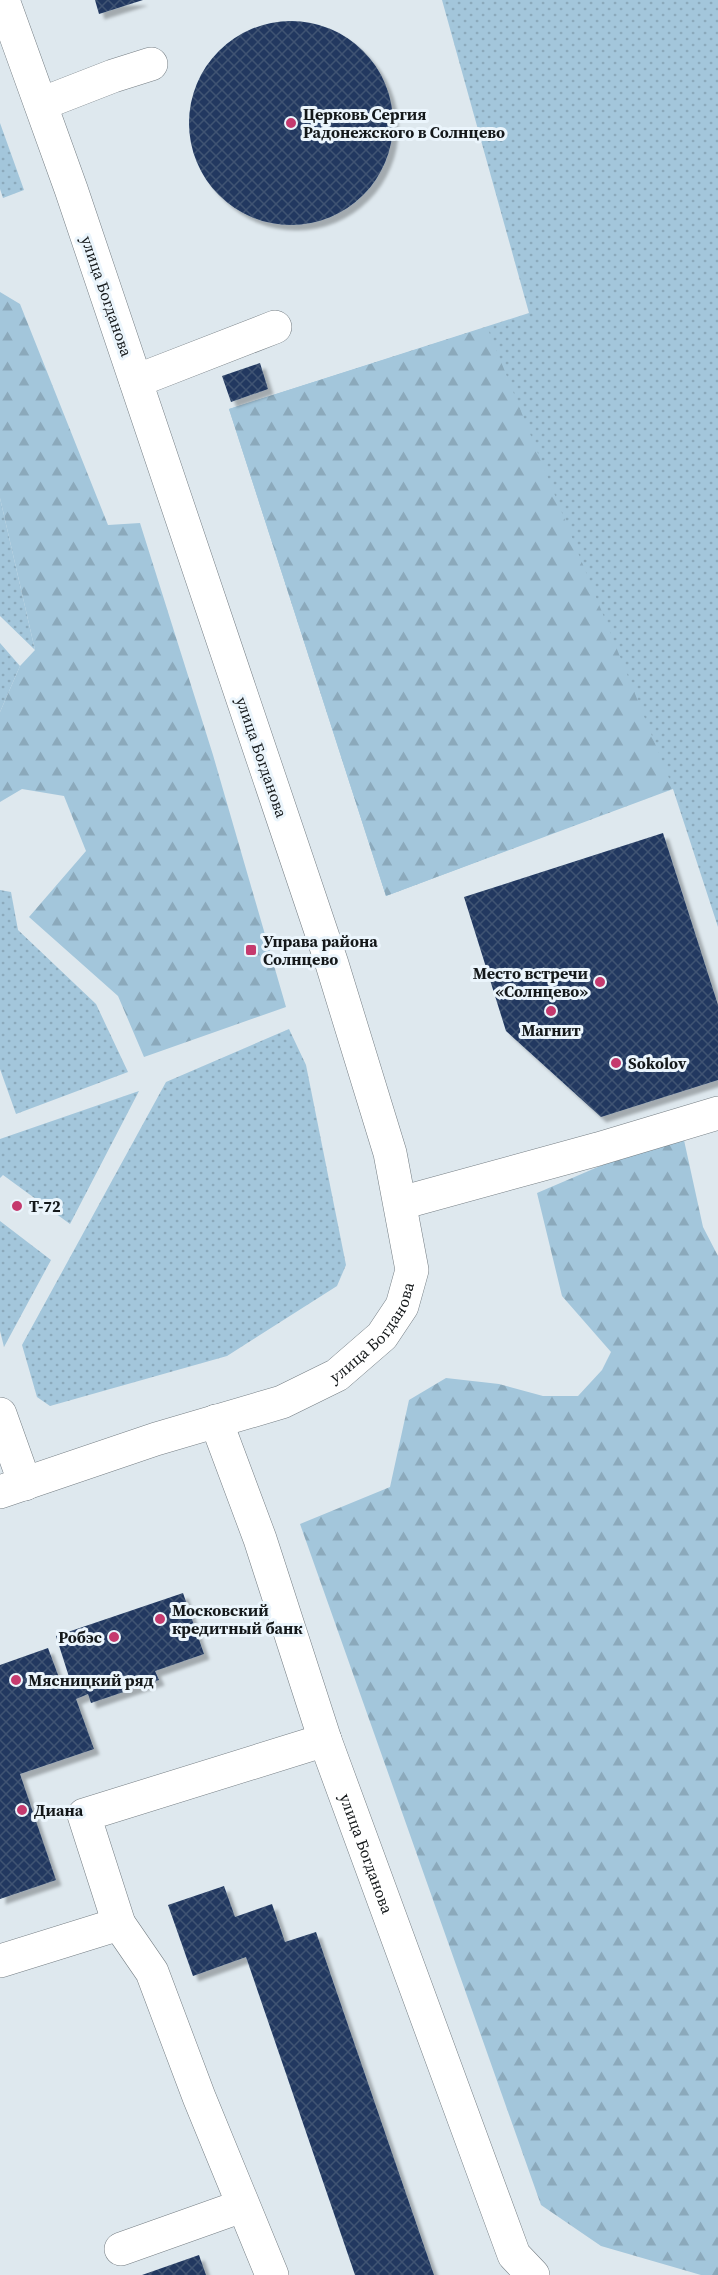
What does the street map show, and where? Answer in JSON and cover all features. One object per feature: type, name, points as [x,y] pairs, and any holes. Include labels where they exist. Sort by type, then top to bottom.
[{"type":"street","name":"улица Богданова","points":[[0,1414],[12,1488],[216,1421],[282,1402],[337,1376],[382,1336],[402,1306],[412,1270],[390,1154],[332,964],[136,381],[4,0]]},
{"type":"street","points":[[41,104],[151,64]]},
{"type":"street","points":[[136,381],[275,327]]},
{"type":"street","points":[[401,1203],[598,1149],[718,1113]]},
{"type":"street","name":"улица Богданова","points":[[216,1421],[260,1539],[325,1740],[514,2255],[533,2275]]},
{"type":"street","points":[[272,2275],[242,2206],[152,1972],[119,1924],[84,1815],[325,1740]]},
{"type":"street","points":[[0,1961],[119,1924]]},
{"type":"street","points":[[121,2249],[242,2206]]},
{"type":"green space","points":[[442,0],[718,0],[718,927],[673,789],[386,896],[229,409],[529,313]]},
{"type":"green space","points":[[0,123],[24,190],[3,198],[0,189]]},
{"type":"green space","points":[[0,292],[20,304],[108,525],[140,523],[213,755],[286,1007],[144,1057],[118,996],[29,917],[86,851],[64,796],[22,789],[0,802],[0,712],[20,666],[35,650],[0,498]]},
{"type":"green space","points":[[487,327],[673,788],[386,896],[229,409]]},
{"type":"green space","points":[[0,498],[35,650],[0,616]]},
{"type":"green space","points":[[0,643],[20,666],[0,712]]},
{"type":"green space","points":[[0,890],[11,892],[18,930],[96,1004],[128,1072],[16,1114],[0,1069]]},
{"type":"green space","points":[[289,1029],[306,1065],[346,1265],[337,1286],[227,1356],[50,1406],[37,1397],[22,1345],[166,1082]]},
{"type":"green space","points":[[139,1091],[70,1224],[3,1175],[0,1178],[0,1139]]},
{"type":"green space","points":[[682,1131],[703,1227],[718,1256],[718,2275],[701,2275],[601,2246],[541,2205],[300,1524],[390,1487],[409,1400],[446,1378],[499,1384],[543,1396],[578,1396],[602,1370],[611,1352],[562,1296],[537,1193]]},
{"type":"green space","points":[[0,1221],[51,1260],[4,1347],[0,1331]]},
{"type":"building","points":[[95,0],[143,0],[99,14]]},
{"type":"building","name":"Церковь Сергия Радонежского в Солнцево","points":[[291,21],[321,25],[339,33],[356,44],[370,58],[389,93],[393,123],[389,153],[381,171],[370,188],[356,202],[321,221],[291,225],[261,221],[243,213],[226,202],[212,188],[193,153],[189,123],[193,93],[201,75],[212,58],[226,44],[261,25]]},
{"type":"building","points":[[260,363],[268,389],[231,402],[222,376]]},
{"type":"building","name":"Место встречи «Солнцево»","points":[[663,833],[718,1005],[718,1080],[601,1117],[506,1031],[464,897]]},
{"type":"building","points":[[183,1593],[204,1654],[155,1671],[159,1680],[91,1703],[88,1694],[76,1699],[94,1749],[20,1774],[56,1880],[0,1899],[0,1665],[48,1648],[61,1683],[70,1680],[56,1636]]},
{"type":"building","points":[[224,1886],[235,1917],[272,1904],[285,1942],[316,1932],[434,2275],[355,2275],[246,1957],[193,1976],[168,1905]]},
{"type":"building","points":[[199,2255],[206,2275],[142,2275]]},
{"type":"place","name":"Церковь Сергия Радонежского в Солнцево","points":[[291,123]]},
{"type":"place","name":"Управа района Солнцево","points":[[251,950]]},
{"type":"place","name":"Место встречи «Солнцево»","points":[[600,982]]},
{"type":"place","name":"Магнит","points":[[551,1011]]},
{"type":"place","name":"Sokolov","points":[[616,1063]]},
{"type":"place","name":"Т-72","points":[[17,1206]]},
{"type":"place","name":"Московский кредитный банк","points":[[160,1619]]},
{"type":"place","name":"Робэс","points":[[114,1637]]},
{"type":"place","name":"Мясницкий ряд","points":[[16,1680]]},
{"type":"place","name":"Диана","points":[[22,1810]]}]
